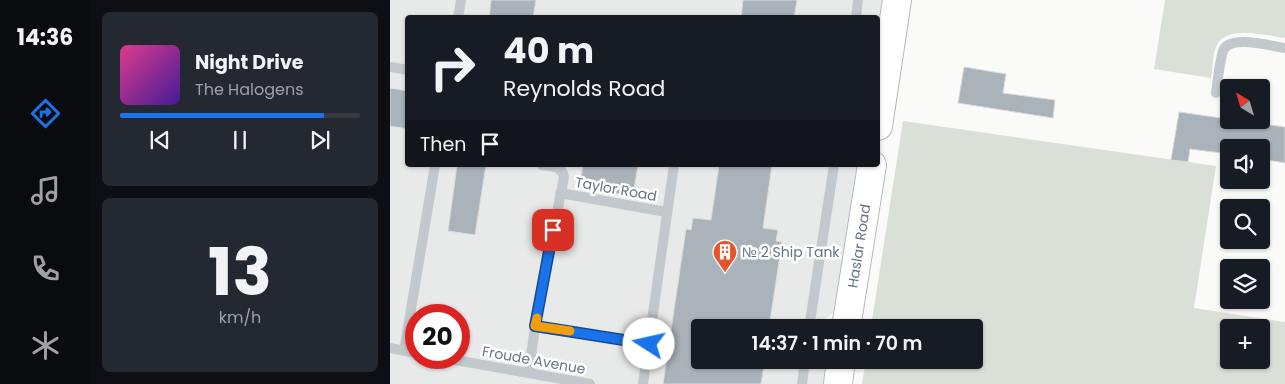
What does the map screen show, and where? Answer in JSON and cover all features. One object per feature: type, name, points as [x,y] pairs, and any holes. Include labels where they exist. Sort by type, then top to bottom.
[{"type":"street","points":[[880,113],[897,0]]},
{"type":"street","name":"Haslar Road","points":[[847,319],[872,167]]},
{"type":"street","points":[[838,384],[840,369]]},
{"type":"lane","points":[[458,15],[461,0]]},
{"type":"lane","points":[[856,15],[858,0]]},
{"type":"lane","points":[[1216,93],[1223,51],[1229,43],[1244,42],[1285,48]]},
{"type":"lane","points":[[390,68],[405,70]]},
{"type":"lane","points":[[390,348],[404,351],[435,167]]},
{"type":"lane","points":[[529,372],[535,326],[564,177],[558,168],[553,167]]},
{"type":"lane","name":"Taylor Road","points":[[643,384],[674,167]]},
{"type":"lane","points":[[811,319],[834,167]]},
{"type":"lane","name":"Taylor Road","points":[[560,192],[666,212]]},
{"type":"lane","points":[[535,326],[649,344]]},
{"type":"lane","name":"Froude Avenue","points":[[470,362],[590,384]]},
{"type":"lane","points":[[802,384],[804,369]]},
{"type":"shaded area","points":[[390,0],[883,0],[880,22],[880,15],[405,15],[405,167],[858,167],[836,311],[825,319],[691,319],[691,369],[826,369],[824,384],[390,384]]},
{"type":"shaded area","points":[[1165,0],[1285,0],[1285,38],[1247,33],[1228,35],[1216,47],[1211,78],[1154,69]]},
{"type":"shaded area","points":[[903,121],[1216,166],[1194,308],[1266,319],[1220,319],[1220,369],[1270,369],[1270,320],[1285,322],[1285,384],[862,384],[864,369],[983,369],[983,319],[872,319]]},
{"type":"building","points":[[491,0],[536,0],[534,15],[489,15]]},
{"type":"building","points":[[743,0],[797,0],[794,15],[741,15]]},
{"type":"building","points":[[964,67],[1006,74],[1003,93],[1055,100],[1053,118],[958,103]]},
{"type":"building","points":[[390,88],[405,90],[405,128],[390,126]]},
{"type":"building","points":[[1179,112],[1220,118],[1220,129],[1270,129],[1270,125],[1285,127],[1285,163],[1270,160],[1270,139],[1220,139],[1220,153],[1190,149],[1188,162],[1171,160]]},
{"type":"building","points":[[457,167],[486,167],[475,235],[448,231]]},
{"type":"building","points":[[583,167],[638,167],[633,196],[579,188]]},
{"type":"building","name":"№ 2 Ship Tank","points":[[719,167],[772,167],[763,228],[778,230],[776,241],[782,242],[770,319],[691,319],[691,369],[764,369],[761,384],[663,384],[686,229],[691,230],[693,218],[711,220]]},
{"type":"slow traffic","points":[[537,318],[535,326],[570,331]]},
{"type":"place","name":"№ 2 Ship Tank","points":[[725,273]]},
{"type":"route","points":[[553,230],[535,326],[649,344]]}]
